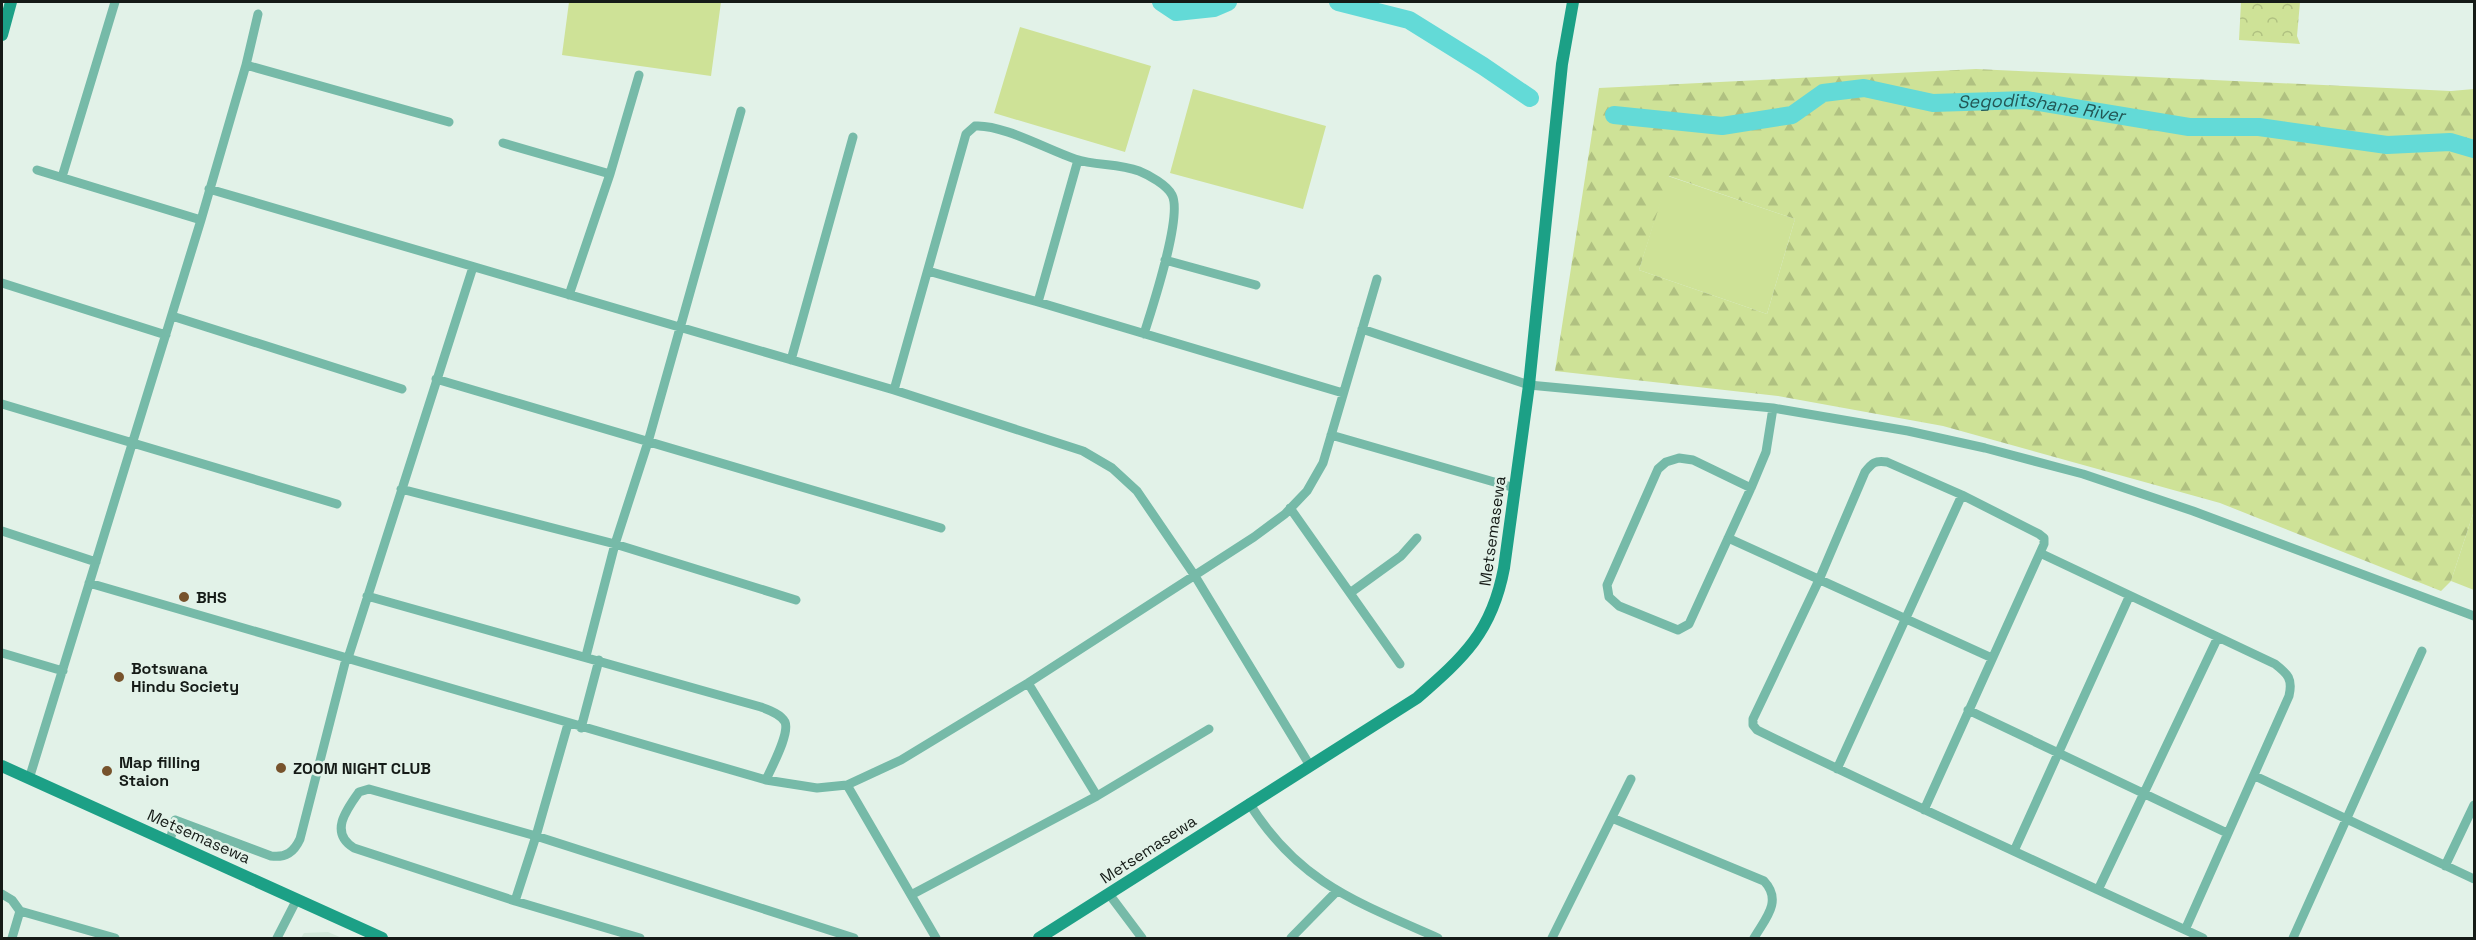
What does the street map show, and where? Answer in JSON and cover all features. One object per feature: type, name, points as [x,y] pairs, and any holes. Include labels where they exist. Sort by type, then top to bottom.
[{"type":"street","points":[[2,35],[11,2]]},
{"type":"street","points":[[62,177],[115,2]]},
{"type":"street","name":"Metsemasewa","points":[[1047,936],[1309,764],[1417,698],[1457,662],[1476,641],[1499,596],[1529,385],[1562,64],[1573,2]]},
{"type":"street","points":[[29,779],[201,220],[258,14]]},
{"type":"street","points":[[246,64],[449,122]]},
{"type":"street","points":[[569,295],[610,174],[639,75]]},
{"type":"street","points":[[586,656],[615,544],[648,442],[741,111]]},
{"type":"street","points":[[894,390],[963,143],[970,129],[983,126],[996,128],[1078,160],[1118,165],[1140,172],[1161,184],[1172,194],[1176,209],[1165,260],[1144,334]]},
{"type":"street","points":[[791,360],[853,137]]},
{"type":"street","points":[[503,142],[610,174]]},
{"type":"street","points":[[1038,302],[1078,160]]},
{"type":"street","points":[[37,170],[201,220]]},
{"type":"street","points":[[209,189],[894,390],[1083,451],[1112,468],[1137,491],[1195,576],[1309,764]]},
{"type":"street","points":[[1165,260],[1256,285]]},
{"type":"street","points":[[170,841],[175,820],[271,856],[284,856],[292,852],[300,838],[347,658],[473,267]]},
{"type":"street","points":[[928,271],[1343,393]]},
{"type":"street","points":[[89,583],[766,780],[817,788],[847,785],[901,760],[1028,683],[1254,537],[1290,508],[1307,491],[1323,463],[1377,279]]},
{"type":"street","points":[[2,283],[166,335]]},
{"type":"street","points":[[172,316],[402,388]]},
{"type":"street","points":[[1362,329],[1529,385],[1773,408],[1974,445],[2083,474],[2193,511],[2475,616]]},
{"type":"street","points":[[436,379],[941,528]]},
{"type":"street","points":[[2,404],[133,445],[337,504]]},
{"type":"street","points":[[1751,488],[1693,460],[1679,458],[1666,462],[1659,469],[1607,585],[1609,597],[1619,606],[1673,629],[1684,628],[1689,624],[1751,488],[1766,452],[1773,408]]},
{"type":"street","points":[[1331,435],[1515,488]]},
{"type":"street","points":[[1924,810],[2044,544],[2044,538],[1962,495],[1878,460],[1871,463],[1865,472],[1819,580],[1753,718],[1753,725],[1757,730],[1837,770],[2204,939]]},
{"type":"street","points":[[401,489],[615,544],[795,600]]},
{"type":"street","points":[[1837,770],[1962,495]]},
{"type":"street","points":[[1290,508],[1400,663]]},
{"type":"street","points":[[2,531],[96,562]]},
{"type":"street","points":[[1350,593],[1401,556],[1417,538]]},
{"type":"street","points":[[1728,538],[1992,658]]},
{"type":"street","points":[[2040,553],[2275,664],[2290,677],[2292,685],[2289,696],[2185,930]]},
{"type":"street","points":[[367,596],[762,706],[785,722],[785,733],[766,780]]},
{"type":"street","points":[[2014,851],[2129,597]]},
{"type":"street","points":[[2098,890],[2218,638]]},
{"type":"street","points":[[2293,939],[2422,651]]},
{"type":"street","points":[[2,653],[63,671]]},
{"type":"street","points":[[581,728],[599,660]]},
{"type":"street","points":[[1028,683],[1097,796]]},
{"type":"street","points":[[1968,710],[2227,833]]},
{"type":"street","points":[[515,901],[568,724]]},
{"type":"street","points":[[910,895],[1097,796],[1209,729]]},
{"type":"street","name":"Metsemasewa","points":[[2,766],[297,898],[382,939]]},
{"type":"street","points":[[2255,776],[2475,879]]},
{"type":"street","points":[[1552,939],[1631,779]]},
{"type":"street","points":[[847,785],[936,939]]},
{"type":"street","points":[[640,939],[354,848],[346,843],[341,833],[342,819],[359,792],[369,789],[536,836],[854,939]]},
{"type":"street","points":[[1249,803],[1264,828],[1300,866],[1337,891],[1438,939]]},
{"type":"street","points":[[2445,866],[2475,805]]},
{"type":"street","points":[[1612,818],[1764,880],[1771,888],[1772,905],[1754,939]]},
{"type":"street","points":[[1291,939],[1337,891]]},
{"type":"street","points":[[2,894],[12,900],[20,911],[115,939]]},
{"type":"street","points":[[1109,894],[1142,939]]},
{"type":"street","points":[[277,939],[297,898]]},
{"type":"street","points":[[12,939],[20,911]]},
{"type":"shaded area","points":[[328,932],[342,938],[301,938],[304,933]]},
{"type":"green space","points":[[569,2],[721,2],[711,76],[562,55]]},
{"type":"green space","points":[[2241,2],[2300,2],[2297,36],[2300,44],[2239,40]]},
{"type":"green space","points":[[1020,27],[1151,66],[1125,152],[994,113]]},
{"type":"green space","points":[[1976,69],[2451,91],[2474,89],[2474,511],[2451,581],[2441,591],[2220,503],[1943,426],[1778,396],[1555,371],[1599,88]],"holes":[[[1669,176],[1795,219],[1767,314],[1639,270]]]},
{"type":"green space","points":[[1193,89],[1326,126],[1303,209],[1170,173]]},
{"type":"green space","points":[[1668,176],[1795,219],[1767,314],[1639,270]]},
{"type":"green space","points":[[2474,511],[2474,590],[2451,581]]},
{"type":"waterway","name":"Segoditshane River","points":[[1161,2],[1176,12],[1214,8],[1228,2]]},
{"type":"waterway","name":"Segoditshane River","points":[[1338,2],[1409,20],[1530,98]]},
{"type":"waterway","name":"Segoditshane River","points":[[1614,115],[1722,126],[1792,115],[1823,93],[1864,88],[1933,103],[2026,100],[2189,127],[2259,127],[2387,145],[2450,142],[2474,149]]},
{"type":"place","name":"BHS","points":[[184,597]]},
{"type":"place","name":"Botswana Hindu Society","points":[[119,677]]},
{"type":"place","name":"ZOOM NIGHT CLUB","points":[[281,768]]},
{"type":"place","name":"Map filling Staion","points":[[107,771]]}]
